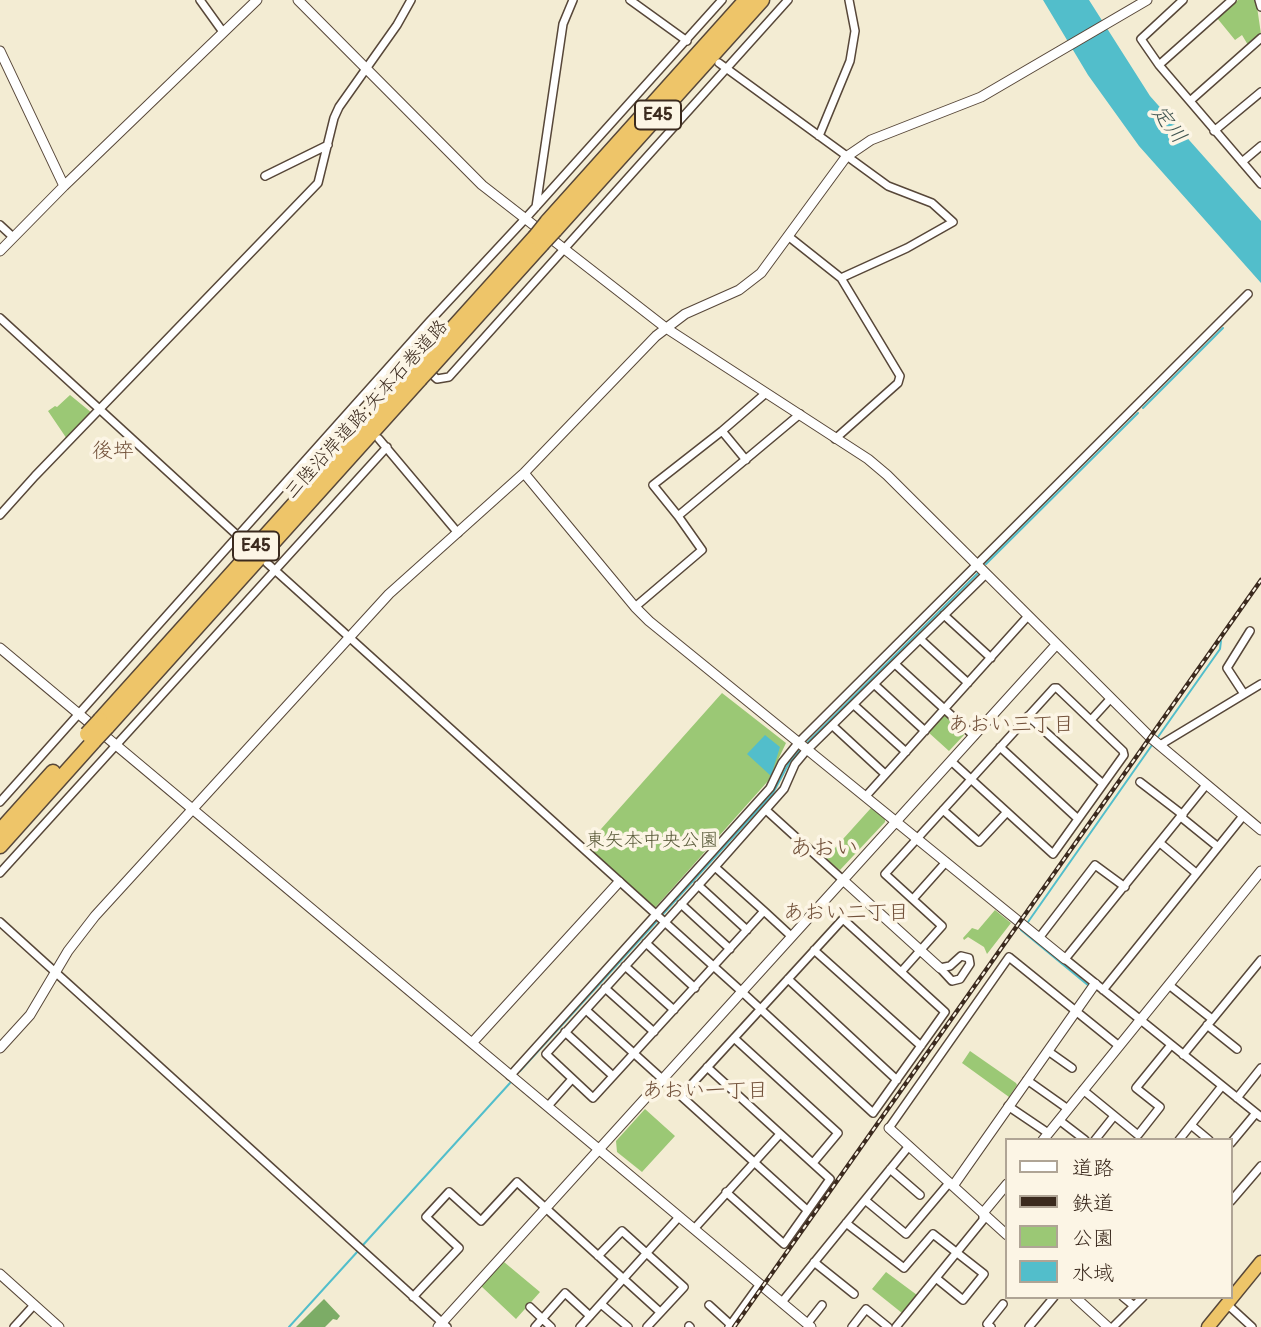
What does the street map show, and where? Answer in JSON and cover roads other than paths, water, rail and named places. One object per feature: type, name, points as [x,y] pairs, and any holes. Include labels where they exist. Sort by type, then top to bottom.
[{"type":"highway","name":"三陸沿岸道路;矢本石巻道路","points":[[551,226],[746,0]]},
{"type":"highway","name":"三陸沿岸道路;矢本石巻道路","points":[[0,831],[103,724],[538,240],[762,0]]},
{"type":"highway","name":"三陸沿岸道路;矢本石巻道路","points":[[0,846],[91,737]]},
{"type":"highway","points":[[1233,1297],[1261,1262]]},
{"type":"highway","points":[[1208,1327],[1231,1299]]},
{"type":"street","points":[[200,0],[223,32]]},
{"type":"street","points":[[0,251],[257,0]]},
{"type":"street","points":[[298,0],[482,184],[525,219],[666,328],[868,459],[887,475],[1160,745],[1261,830]]},
{"type":"street","points":[[0,516],[318,183],[339,107],[411,0]]},
{"type":"street","points":[[536,207],[563,24],[573,0]]},
{"type":"street","points":[[630,0],[687,41]]},
{"type":"street","points":[[0,802],[350,410],[722,0]]},
{"type":"street","points":[[405,350],[438,379],[449,377],[788,0]]},
{"type":"street","points":[[819,136],[850,61],[855,31],[849,0]]},
{"type":"street","points":[[0,1048],[30,1014],[81,933],[389,594],[524,473],[666,328],[691,310],[747,286],[768,265],[846,157],[871,140],[981,97],[1147,0]]},
{"type":"street","points":[[1183,0],[1141,39],[1159,65],[1261,184]]},
{"type":"street","points":[[1159,65],[1222,3],[1232,0]]},
{"type":"street","points":[[1259,0],[1261,7]]},
{"type":"street","points":[[1189,101],[1261,38]]},
{"type":"street","points":[[0,51],[64,186]]},
{"type":"street","points":[[719,63],[888,186],[932,203],[953,222],[907,248],[841,278]]},
{"type":"street","points":[[1214,131],[1261,92]]},
{"type":"street","points":[[265,176],[328,145]]},
{"type":"street","points":[[1242,162],[1261,146]]},
{"type":"street","points":[[0,225],[13,237]]},
{"type":"street","points":[[788,236],[841,278],[900,376],[900,380],[835,439]]},
{"type":"street","points":[[510,1076],[770,788],[782,763],[799,742],[1248,294]]},
{"type":"street","points":[[0,318],[246,543]]},
{"type":"street","points":[[635,607],[702,550],[653,485],[766,393]]},
{"type":"street","points":[[350,410],[358,418]]},
{"type":"street","points":[[678,516],[800,414]]},
{"type":"street","points":[[722,431],[746,460]]},
{"type":"street","points":[[379,439],[458,533]]},
{"type":"street","points":[[0,873],[387,447]]},
{"type":"street","points":[[524,473],[635,607],[663,634],[1258,1115],[1233,1141]]},
{"type":"street","points":[[267,563],[741,991],[760,1009],[873,1113],[945,1012],[843,919],[814,950],[788,979],[760,1009],[681,1096]]},
{"type":"street","points":[[764,911],[593,1098],[545,1054],[766,810],[784,789],[795,764],[986,573]]},
{"type":"street","points":[[944,615],[991,658]]},
{"type":"street","points":[[866,796],[1028,617]]},
{"type":"street","points":[[1244,694],[1227,668],[1250,631]]},
{"type":"street","points":[[920,639],[968,683]]},
{"type":"street","points":[[0,922],[414,1297],[442,1326],[599,1147],[1056,645]]},
{"type":"street","points":[[0,648],[809,1325],[822,1305]]},
{"type":"street","points":[[895,664],[974,736]]},
{"type":"street","points":[[1160,745],[1261,683],[1261,675]]},
{"type":"street","points":[[875,685],[925,731]]},
{"type":"street","points":[[901,971],[942,926],[885,874],[917,838],[943,810],[971,779],[1000,747],[1028,716],[1054,688],[1091,720],[1124,755],[1053,854],[1006,812],[971,779],[951,761]]},
{"type":"street","points":[[1091,720],[1111,698]]},
{"type":"street","points":[[854,705],[906,752]]},
{"type":"street","points":[[1028,716],[1103,785]]},
{"type":"street","points":[[833,726],[885,774]]},
{"type":"street","points":[[1000,747],[1078,819]]},
{"type":"street","points":[[1140,782],[1218,847]]},
{"type":"street","points":[[1065,959],[1206,785]]},
{"type":"street","points":[[766,810],[940,968]]},
{"type":"street","points":[[943,810],[979,842],[1006,812]]},
{"type":"street","points":[[864,1200],[906,1234],[951,1184],[1075,1012],[1243,816]]},
{"type":"street","points":[[1160,843],[1196,873]]},
{"type":"street","points":[[913,899],[946,862]]},
{"type":"street","points":[[1039,938],[1095,865],[1125,887]]},
{"type":"street","points":[[715,866],[791,936]]},
{"type":"street","points":[[1009,1106],[1045,1136],[1261,871]]},
{"type":"street","points":[[472,1044],[619,881]]},
{"type":"street","points":[[698,885],[747,930]]},
{"type":"street","points":[[681,904],[730,949]]},
{"type":"street","points":[[646,943],[695,988]]},
{"type":"street","points":[[814,950],[921,1046]]},
{"type":"street","points":[[1006,1234],[889,1128],[1009,957],[1119,1046]]},
{"type":"street","points":[[1183,1055],[1261,960]]},
{"type":"street","points":[[625,966],[674,1010]]},
{"type":"street","points":[[788,979],[897,1080]]},
{"type":"street","points":[[1169,985],[1237,1049]]},
{"type":"street","points":[[606,988],[654,1032]]},
{"type":"street","points":[[586,1010],[807,1210]]},
{"type":"street","points":[[565,1032],[613,1076]]},
{"type":"street","points":[[734,1038],[838,1133],[813,1163]]},
{"type":"street","points":[[1083,1090],[1138,1135],[1160,1107],[1136,1088],[1171,1045]]},
{"type":"street","points":[[1048,1051],[1072,1068]]},
{"type":"street","points":[[707,1067],[830,1179],[784,1244],[726,1192]]},
{"type":"street","points":[[1237,1098],[1261,1068]]},
{"type":"street","points":[[548,1106],[572,1079]]},
{"type":"street","points":[[1027,1080],[1068,1109]]},
{"type":"street","points":[[1181,1138],[1222,1086]]},
{"type":"street","points":[[1097,1138],[1114,1116]]},
{"type":"street","points":[[1059,1120],[1083,1138]]},
{"type":"street","points":[[1191,1125],[1207,1138]]},
{"type":"street","points":[[694,1229],[780,1134]]},
{"type":"street","points":[[782,1302],[909,1146]]},
{"type":"street","points":[[1233,1199],[1261,1166]]},
{"type":"street","points":[[890,1169],[920,1195]]},
{"type":"street","points":[[414,1297],[459,1248],[426,1217],[449,1192],[481,1221],[517,1182],[660,1312]]},
{"type":"street","points":[[896,1327],[983,1220],[983,1213],[1006,1185]]},
{"type":"street","points":[[580,1327],[679,1217]]},
{"type":"street","points":[[846,1223],[904,1268],[933,1234],[984,1274],[962,1300],[936,1278]]},
{"type":"street","points":[[598,1256],[622,1231],[684,1287],[650,1324],[660,1327]]},
{"type":"street","points":[[814,1262],[854,1294]]},
{"type":"street","points":[[0,1274],[59,1327]]},
{"type":"street","points":[[709,1305],[730,1326],[760,1284]]},
{"type":"street","points":[[535,1327],[565,1293],[590,1315]]},
{"type":"street","points":[[1029,1327],[1052,1299]]},
{"type":"street","points":[[1076,1299],[1108,1327]]},
{"type":"street","points":[[1125,1299],[1134,1306]]},
{"type":"street","points":[[1113,1327],[1141,1299]]},
{"type":"street","points":[[601,1304],[628,1327]]},
{"type":"street","points":[[991,1327],[987,1324],[1003,1304]]},
{"type":"street","points":[[1227,1304],[1252,1327]]},
{"type":"street","points":[[14,1327],[34,1305]]},
{"type":"street","points":[[530,1307],[551,1327]]},
{"type":"street","points":[[852,1327],[866,1309],[888,1327]]},
{"type":"water","name":"定川","points":[[1043,0],[1089,0],[1150,96],[1261,221],[1261,283],[1139,146],[1088,75]]},
{"type":"water","points":[[765,735],[780,747],[771,776],[747,754]]},
{"type":"waterway","points":[[1143,408],[1223,328]]},
{"type":"waterway","points":[[986,564],[1138,413]]},
{"type":"waterway","points":[[808,742],[978,573]]},
{"type":"waterway","points":[[1158,737],[1220,649],[1221,641]]},
{"type":"waterway","points":[[1028,922],[1152,745]]},
{"type":"waterway","points":[[663,914],[773,793],[789,763],[800,750]]},
{"type":"waterway","points":[[520,1071],[656,922]]},
{"type":"waterway","points":[[1021,930],[1089,986]]},
{"type":"waterway","points":[[363,1245],[510,1083]]},
{"type":"waterway","points":[[289,1327],[358,1251]]},
{"type":"railway","points":[[734,1327],[1261,580]]},
{"type":"district","name":"後埣","points":[[113,452]]},
{"type":"district","name":"あおい三丁目","points":[[1011,726]]},
{"type":"district","name":"あおい","points":[[824,849]]},
{"type":"district","name":"あおい二丁目","points":[[846,914]]},
{"type":"district","name":"あおい一丁目","points":[[705,1092]]},
{"type":"park label","name":"東矢本中央公園","points":[[652,841]]}]
